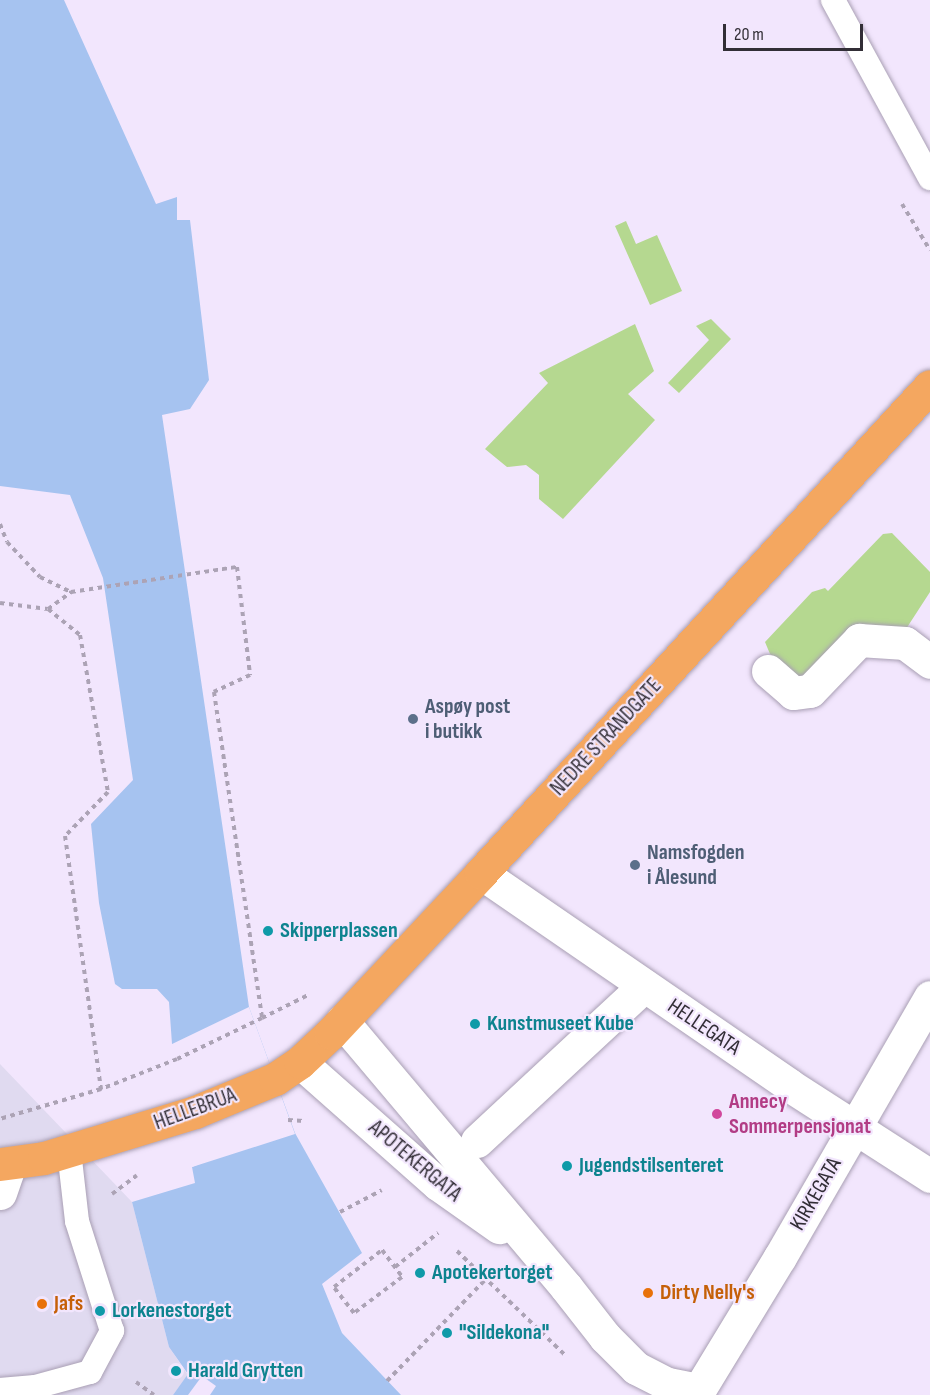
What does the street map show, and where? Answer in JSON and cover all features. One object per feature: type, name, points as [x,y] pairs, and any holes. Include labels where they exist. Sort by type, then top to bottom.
[{"type":"highway","name":"NEDRE STRANDGATE","points":[[287,1071],[342,1021],[481,873],[930,386]]},
{"type":"highway","name":"HELLEBRUA","points":[[3,1174],[69,1150],[195,1112],[287,1071]]},
{"type":"street","points":[[768,671],[793,693],[810,691],[859,640],[905,643],[930,662]]},
{"type":"street","name":"HELLEGATA","points":[[481,873],[644,986],[930,1176]]},
{"type":"street","points":[[477,1141],[644,986]]},
{"type":"street","name":"KIRKEGATA","points":[[699,1392],[930,997]]},
{"type":"street","name":"APOTEKERGATA","points":[[342,1021],[605,1337],[636,1368],[668,1384],[699,1392]]},
{"type":"street","name":"APOTEKERGATA","points":[[287,1071],[438,1184],[536,1253]]},
{"type":"lane","points":[[833,0],[930,178]]},
{"type":"lane","points":[[0,1390],[35,1387],[90,1372],[112,1331],[77,1221],[69,1150]]},
{"type":"path","points":[[0,524],[7,542],[40,577],[71,592]]},
{"type":"path","points":[[0,1119],[101,1089],[177,1059],[262,1018],[214,692],[250,675],[237,567],[71,592],[48,609]]},
{"type":"path","points":[[0,603],[48,609],[80,635],[108,792],[65,836],[101,1089]]},
{"type":"path","points":[[279,1123],[296,1120],[312,1125]]},
{"type":"path","points":[[110,1195],[144,1170]]},
{"type":"path","points":[[340,1212],[385,1188]]},
{"type":"path","points":[[431,1226],[446,1240]]},
{"type":"path","points":[[395,1267],[439,1233]]},
{"type":"path","points":[[454,1248],[559,1352],[579,1361],[605,1337]]},
{"type":"path","points":[[382,1251],[395,1267],[402,1277],[354,1314],[334,1287],[382,1251]]},
{"type":"path","points":[[387,1381],[486,1279]]},
{"type":"path","points":[[136,1382],[154,1395]]},
{"type":"shaded area","points":[[0,1064],[132,1202],[169,1347],[188,1375],[173,1395],[0,1395]]},
{"type":"green space","points":[[626,221],[636,244],[657,235],[682,291],[650,305],[615,226]]},
{"type":"green space","points":[[711,319],[731,339],[679,393],[668,383],[709,340],[696,326]]},
{"type":"green space","points":[[635,324],[654,371],[628,394],[655,420],[563,519],[539,499],[539,475],[526,465],[507,467],[485,449],[548,383],[539,373]]},
{"type":"green space","points":[[892,533],[930,572],[930,592],[906,629],[799,679],[770,654],[765,642],[812,592],[825,588],[828,591],[883,534]]},
{"type":"water","points":[[0,0],[64,0],[156,204],[177,197],[177,220],[190,220],[209,380],[190,409],[162,415],[249,1007],[295,1133],[362,1253],[322,1284],[342,1333],[401,1395],[173,1395],[188,1374],[169,1347],[132,1202],[195,1183],[192,1167],[212,1159],[172,1044],[169,1002],[157,989],[122,989],[115,984],[99,903],[91,824],[133,780],[103,578],[70,495],[0,486]]},
{"type":"pier","points":[[249,1007],[295,1134],[189,1168],[190,1165],[209,1158],[170,1045]]},
{"type":"pier","points":[[202,1376],[216,1386],[210,1395],[188,1395]]},
{"type":"place","name":"Aspøy post i butikk","points":[[413,719]]},
{"type":"place","name":"Namsfogden i Ålesund","points":[[635,865]]},
{"type":"place","name":"Skipperplassen","points":[[268,931]]},
{"type":"place","name":"Kunstmuseet Kube","points":[[475,1024]]},
{"type":"place","name":"Annecy Sommerpensjonat","points":[[717,1114]]},
{"type":"place","name":"Jugendstilsenteret","points":[[567,1166]]},
{"type":"place","name":"Apotekertorget","points":[[420,1273]]},
{"type":"place","name":"Dirty Nelly's","points":[[648,1293]]},
{"type":"place","name":"Jafs","points":[[42,1304]]},
{"type":"place","name":"Lorkenestorget","points":[[100,1311]]},
{"type":"place","name":"\"Sildekona\"","points":[[447,1333]]},
{"type":"place","name":"Harald Grytten","points":[[176,1371]]}]
